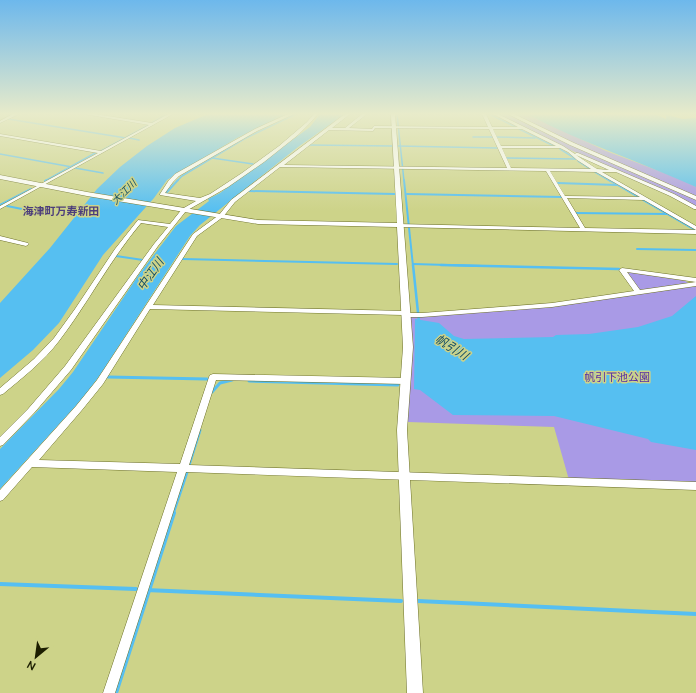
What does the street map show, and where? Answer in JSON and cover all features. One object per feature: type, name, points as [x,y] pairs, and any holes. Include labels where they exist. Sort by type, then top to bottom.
[{"type":"street","points":[[68,146],[102,152]]},
{"type":"street","points":[[0,208],[112,146]]},
{"type":"street","points":[[201,200],[162,194],[171,181],[178,175],[228,146]]},
{"type":"street","points":[[0,442],[31,411],[68,368],[172,226],[186,210],[201,200],[216,193],[279,146]]},
{"type":"street","points":[[0,497],[79,408],[100,382],[195,235],[219,216],[231,203],[305,146]]},
{"type":"street","points":[[397,146],[406,226],[405,288],[409,314],[402,430],[415,693]]},
{"type":"street","points":[[577,146],[696,198]]},
{"type":"street","points":[[510,170],[499,147],[562,147],[672,195],[696,208]]},
{"type":"street","points":[[569,151],[578,159],[597,171],[696,228]]},
{"type":"street","points":[[279,166],[616,171]]},
{"type":"street","points":[[548,170],[582,229]]},
{"type":"street","points":[[0,177],[87,194],[219,216],[278,223],[696,232]]},
{"type":"street","points":[[564,197],[645,199]]},
{"type":"street","points":[[0,392],[55,342],[81,306],[118,248],[140,221],[172,226]]},
{"type":"street","points":[[0,238],[26,244]]},
{"type":"street","points":[[639,293],[622,270],[696,280]]},
{"type":"street","points":[[149,306],[422,315],[552,305],[696,284]]},
{"type":"street","points":[[109,693],[214,377],[405,381]]},
{"type":"street","points":[[31,463],[182,470],[696,486]]},
{"type":"green space","points":[[563,146],[575,146],[696,200],[696,207]]},
{"type":"green space","points":[[579,146],[596,146],[680,179],[696,187],[696,196]]},
{"type":"green space","points":[[628,271],[685,281],[690,284],[642,291],[638,290],[626,272]]},
{"type":"green space","name":"帆引下池公園","points":[[696,286],[696,484],[569,480],[554,427],[408,422],[409,317],[554,306]]},
{"type":"water","name":"大江川","points":[[147,146],[223,146],[167,180],[154,198],[103,255],[59,323],[33,350],[0,378],[0,303],[50,248],[97,189],[120,167]]},
{"type":"water","name":"中江川","points":[[284,146],[299,146],[200,225],[190,236],[100,375],[83,398],[0,489],[0,449],[59,389],[73,372],[140,273],[176,226],[209,201],[208,199],[220,193]]},
{"type":"water","points":[[598,146],[696,146],[696,187]]},
{"type":"water","name":"帆引下池公園","points":[[696,296],[696,450],[651,442],[648,439],[554,416],[453,415],[420,390],[414,389],[415,319],[439,323],[454,336],[464,339],[553,337],[556,335],[589,334],[638,327],[672,316]]},
{"type":"waterway","points":[[101,151],[110,146]]},
{"type":"waterway","points":[[212,158],[232,146]]},
{"type":"waterway","name":"帆引川","points":[[400,146],[404,181]]},
{"type":"waterway","points":[[415,146],[497,148]]},
{"type":"waterway","points":[[506,158],[576,159],[560,149]]},
{"type":"waterway","points":[[71,167],[97,152]]},
{"type":"waterway","points":[[0,154],[71,167]]},
{"type":"waterway","points":[[178,180],[212,158]]},
{"type":"waterway","points":[[212,158],[253,164]]},
{"type":"waterway","points":[[578,161],[592,170]]},
{"type":"waterway","points":[[47,180],[45,181],[71,167]]},
{"type":"waterway","points":[[75,168],[103,173]]},
{"type":"waterway","points":[[595,172],[610,181]]},
{"type":"waterway","points":[[167,192],[178,180]]},
{"type":"waterway","name":"帆引川","points":[[404,180],[413,266]]},
{"type":"waterway","points":[[609,180],[640,198]]},
{"type":"waterway","points":[[558,183],[617,185]]},
{"type":"waterway","points":[[0,205],[31,189]]},
{"type":"waterway","points":[[249,191],[395,194]]},
{"type":"waterway","points":[[407,194],[562,197]]},
{"type":"waterway","points":[[643,200],[667,214]]},
{"type":"waterway","points":[[7,206],[52,215]]},
{"type":"waterway","points":[[575,213],[667,214]]},
{"type":"waterway","points":[[667,214],[695,230]]},
{"type":"waterway","points":[[637,249],[696,250]]},
{"type":"waterway","points":[[116,256],[143,260]]},
{"type":"waterway","points":[[183,259],[397,264]]},
{"type":"waterway","points":[[413,264],[470,266]]},
{"type":"waterway","name":"帆引川","points":[[413,265],[419,322]]},
{"type":"waterway","points":[[441,265],[470,266]]},
{"type":"waterway","points":[[470,266],[619,269]]},
{"type":"waterway","points":[[470,266],[482,266]]},
{"type":"waterway","points":[[108,377],[207,379]]},
{"type":"waterway","points":[[212,392],[220,383],[232,380]]},
{"type":"waterway","points":[[249,381],[398,385]]},
{"type":"waterway","points":[[189,465],[200,430]]},
{"type":"waterway","points":[[173,514],[187,472]]},
{"type":"waterway","points":[[149,590],[174,513]]},
{"type":"waterway","points":[[0,584],[136,589]]},
{"type":"waterway","points":[[116,693],[149,590]]},
{"type":"waterway","points":[[149,590],[401,601]]},
{"type":"waterway","points":[[418,601],[696,614]]},
{"type":"district","name":"海津町万寿新田","points":[[61,211]]}]
